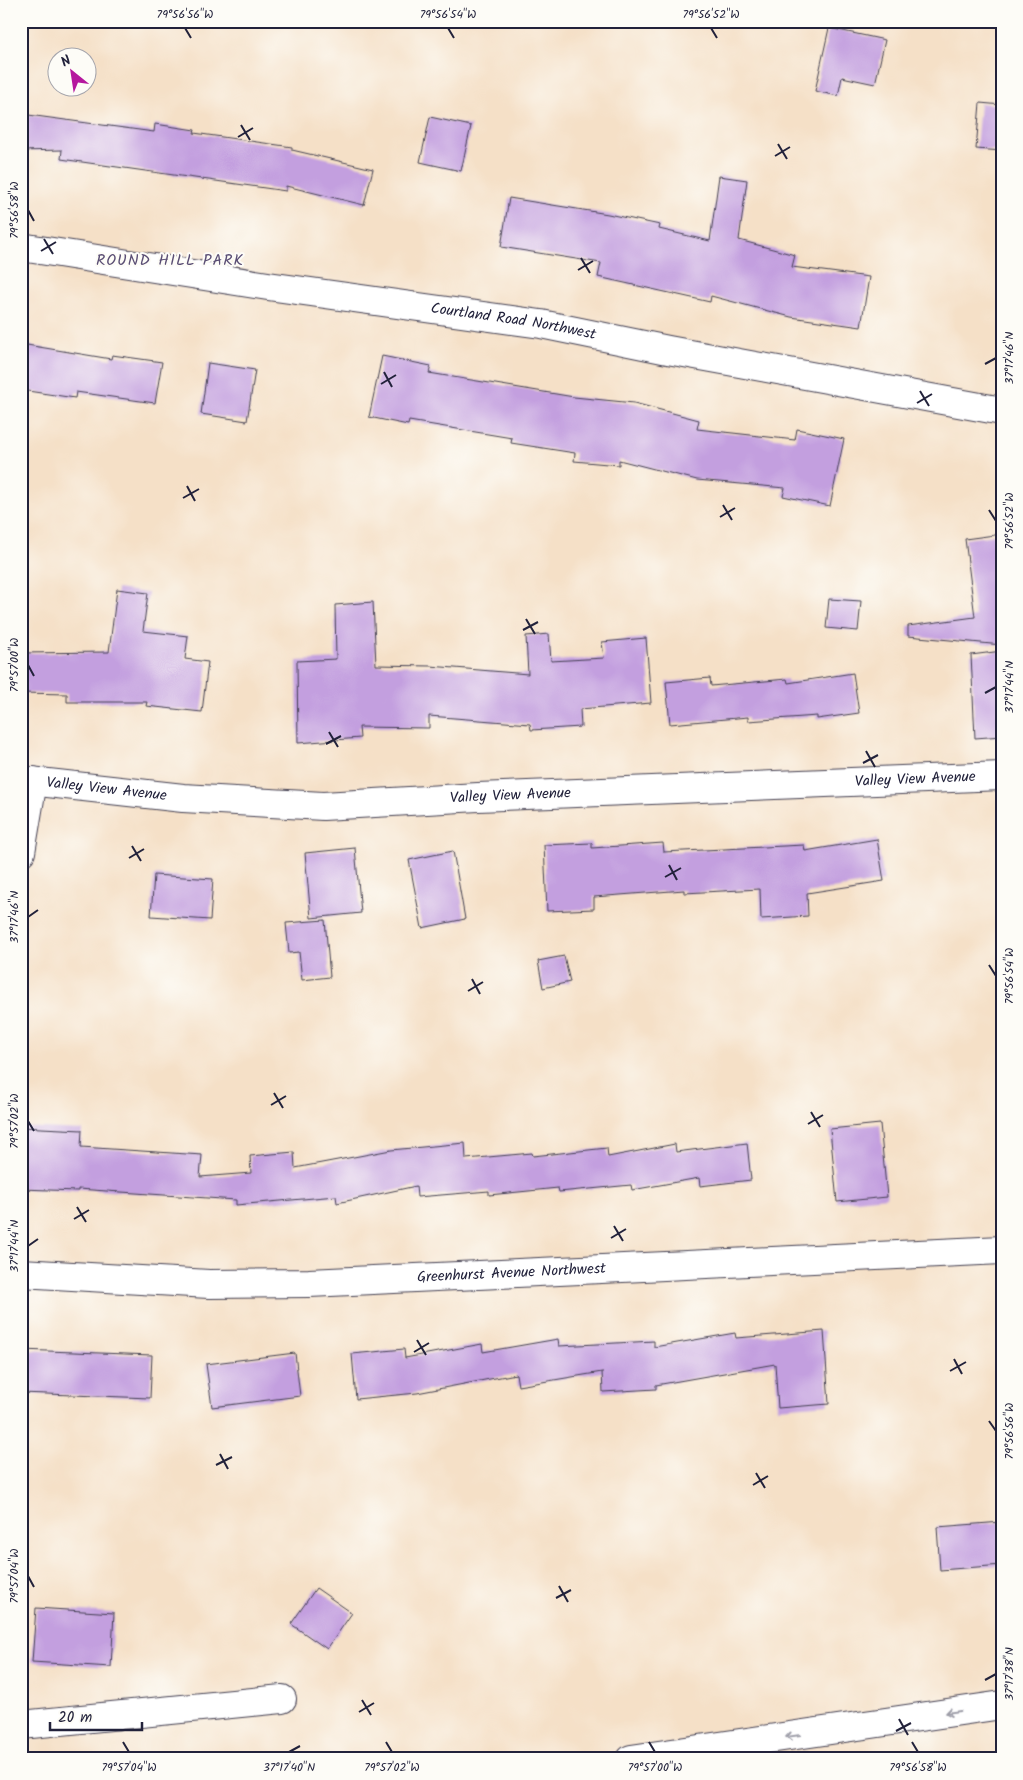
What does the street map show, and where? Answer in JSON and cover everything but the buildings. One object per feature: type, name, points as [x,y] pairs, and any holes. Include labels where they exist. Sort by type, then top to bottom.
[{"type":"main road","name":"Courtland Road Northwest","points":[[21,247],[268,286],[541,324],[668,350],[1002,411]]},
{"type":"main road","name":"Valley View Avenue","points":[[27,781],[248,804],[323,806],[478,797],[1002,776]]},
{"type":"main road","points":[[21,852],[27,781]]},
{"type":"main road","name":"Greenhurst Avenue Northwest","points":[[21,1272],[209,1284],[299,1283],[1002,1250]]},
{"type":"main road","points":[[21,1725],[282,1700]]},
{"type":"main road","points":[[631,1759],[1002,1706]]},
{"type":"district","name":"ROUND HILL PARK","points":[[170,260]]}]
